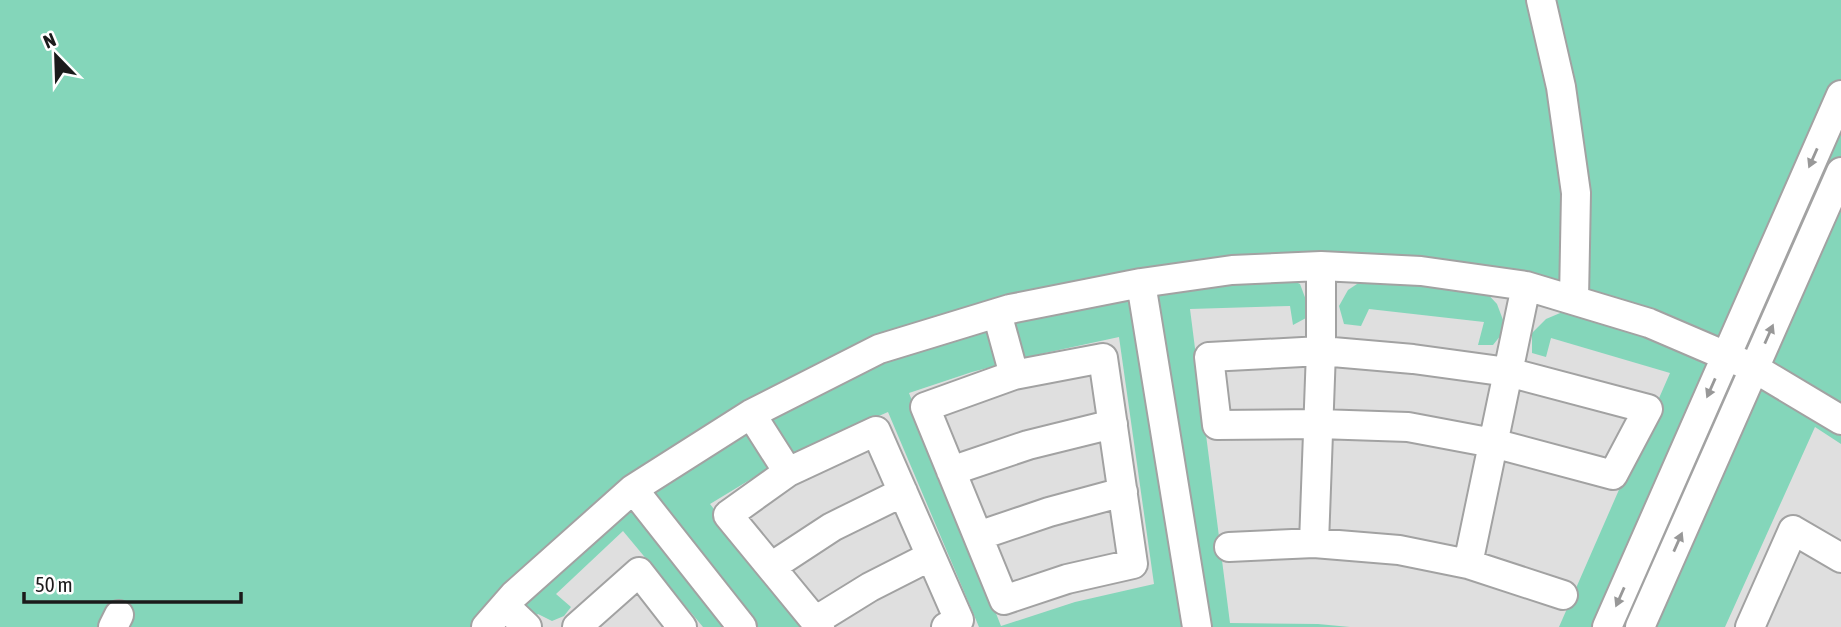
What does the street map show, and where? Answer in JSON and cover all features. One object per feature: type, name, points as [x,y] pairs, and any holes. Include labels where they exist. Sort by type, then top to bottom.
[{"type":"lane","points":[[1541,0],[1561,87],[1576,193],[1573,299]]},
{"type":"lane","points":[[1607,627],[1841,95]]},
{"type":"lane","points":[[1640,627],[1841,172]]},
{"type":"lane","points":[[527,627],[495,617],[514,595],[633,489],[751,414],[879,349],[997,313],[1141,283],[1232,270],[1321,266],[1421,271],[1526,286],[1649,323],[1754,368],[1841,420]]},
{"type":"lane","points":[[1314,543],[1321,351],[1321,266]]},
{"type":"lane","points":[[1141,283],[1197,627]]},
{"type":"lane","points":[[1468,564],[1526,286]]},
{"type":"lane","points":[[997,313],[1014,375]]},
{"type":"lane","points":[[1321,351],[1413,359],[1508,372],[1648,409],[1613,475],[1493,443],[1408,427],[1217,425],[1209,358],[1321,351]]},
{"type":"lane","points":[[1103,358],[1113,424],[1133,564],[1068,579],[1004,600],[925,407],[1014,375],[1103,358]]},
{"type":"lane","points":[[751,414],[788,472]]},
{"type":"lane","points":[[951,471],[1028,445],[1113,424]]},
{"type":"lane","points":[[931,556],[870,587],[818,624],[728,515],[788,472],[876,432],[903,492],[931,556],[959,620],[946,627]]},
{"type":"lane","points":[[633,489],[743,627]]},
{"type":"lane","points":[[771,567],[832,527],[903,492]]},
{"type":"lane","points":[[978,536],[1049,512],[1122,492]]},
{"type":"lane","points":[[1760,622],[1793,530],[1841,558]]},
{"type":"lane","points":[[1229,547],[1314,543],[1399,550],[1468,564],[1563,595]]},
{"type":"lane","points":[[577,627],[639,572],[682,627]]},
{"type":"green space","points":[[0,0],[1841,0],[1841,627],[0,627]]},
{"type":"shaded area","points":[[1279,274],[1372,274],[1348,290],[1339,306],[1344,324],[1361,326],[1369,309],[1484,322],[1478,345],[1493,345],[1501,335],[1503,320],[1497,304],[1483,289],[1572,308],[1546,319],[1532,333],[1532,353],[1546,357],[1551,338],[1670,373],[1559,627],[1350,627],[1230,623],[1190,309],[1290,306],[1293,325],[1306,318],[1306,300],[1300,284]]},
{"type":"shaded area","points":[[1119,337],[1154,584],[1075,602],[1001,626],[909,393],[972,372]]},
{"type":"shaded area","points":[[888,412],[979,627],[805,627],[710,504],[821,441]]},
{"type":"shaded area","points":[[1815,427],[1841,444],[1841,627],[1725,627]]},
{"type":"shaded area","points":[[623,531],[703,627],[522,627],[538,614],[552,621],[564,616],[571,607],[556,594]]}]
